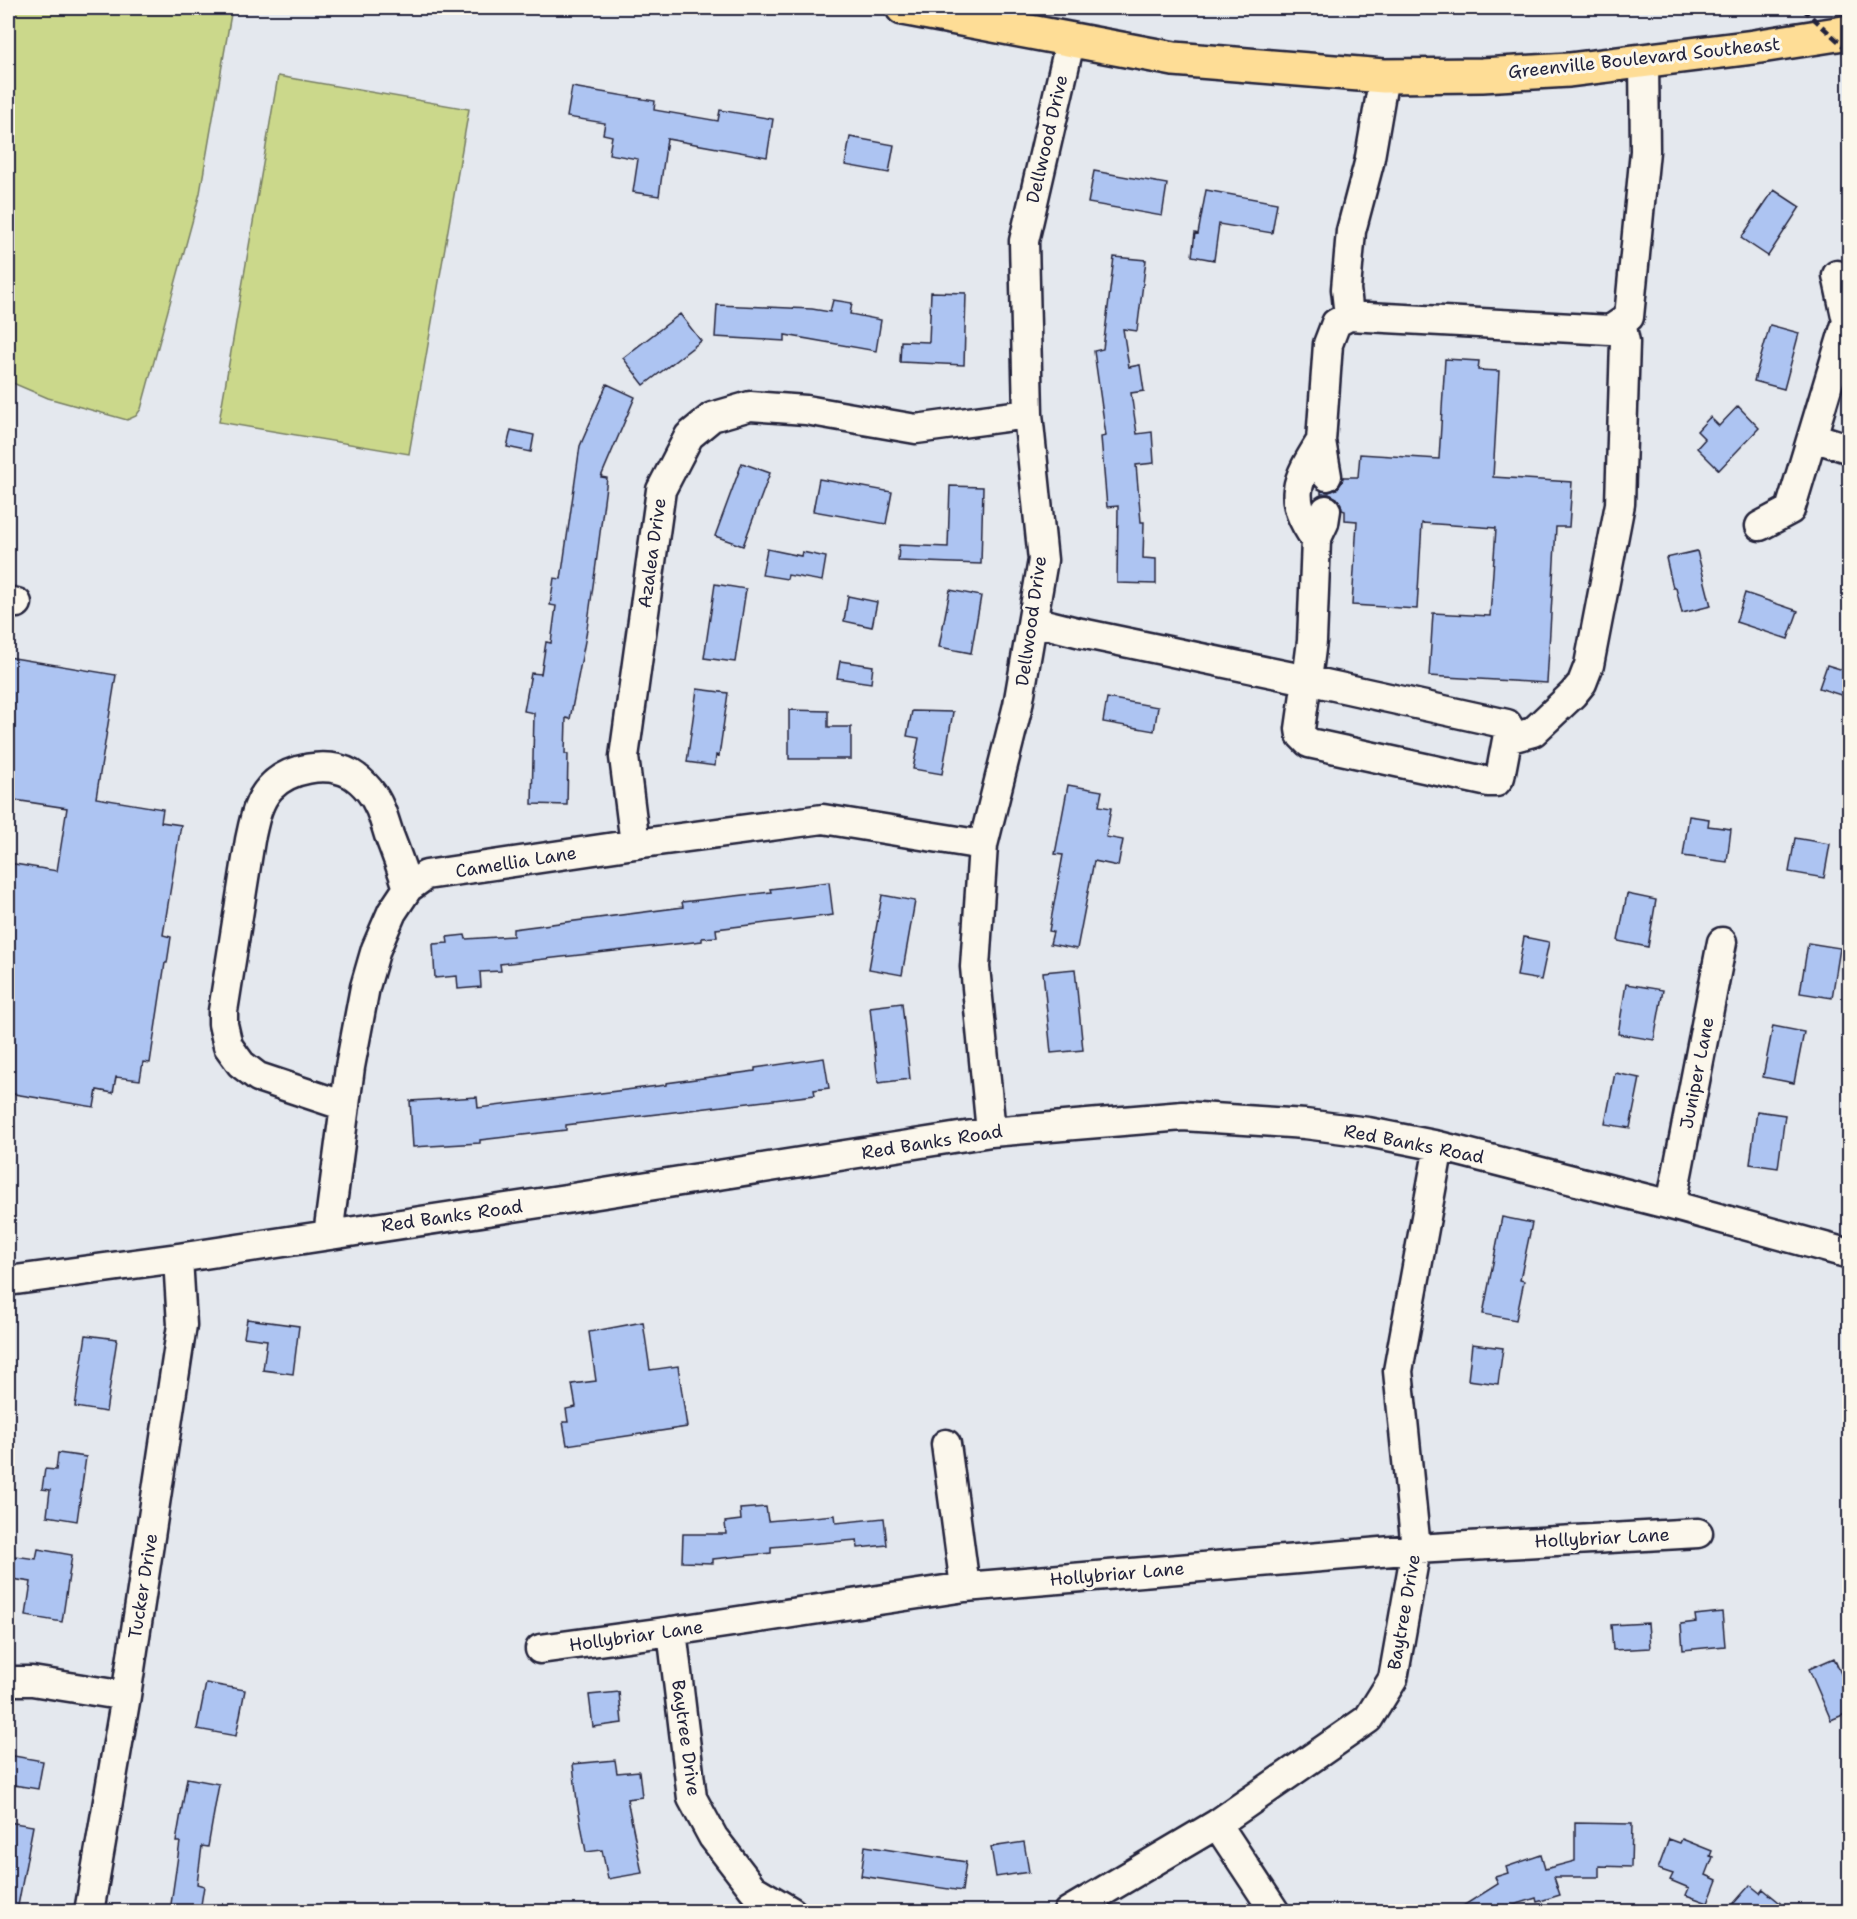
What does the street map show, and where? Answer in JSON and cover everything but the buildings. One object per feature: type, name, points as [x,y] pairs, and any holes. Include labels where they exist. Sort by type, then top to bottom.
[{"type":"highway","name":"Greenville Boulevard Southeast","points":[[903,8],[1174,59],[1384,76],[1493,75],[1569,70],[1754,47],[1850,32]]},
{"type":"street","name":"Dellwood Drive","points":[[991,1132],[975,967],[983,845],[1018,705],[1043,560],[1028,414],[1024,242],[1071,38]]},
{"type":"street","points":[[1327,476],[1321,441],[1328,344],[1336,323],[1349,316],[1610,330],[1629,317],[1645,152],[1644,61]]},
{"type":"street","points":[[1349,316],[1346,289],[1351,231],[1369,163],[1384,76]]},
{"type":"street","points":[[1760,526],[1790,510],[1813,437],[1847,321],[1837,275]]},
{"type":"street","points":[[1507,739],[1533,732],[1573,694],[1582,683],[1589,665],[1620,504],[1625,348],[1621,322]]},
{"type":"street","name":"Azalea Drive","points":[[634,844],[624,756],[661,490],[689,436],[712,417],[750,406],[806,410],[916,429],[1028,414]]},
{"type":"street","points":[[1813,437],[1850,449]]},
{"type":"street","points":[[1316,540],[1300,514],[1297,494],[1301,474],[1321,441]]},
{"type":"street","points":[[1033,621],[1306,680],[1502,722],[1507,724],[1509,729],[1500,777],[1496,782],[1309,744],[1301,735],[1300,729],[1306,680],[1312,641],[1316,540],[1324,523],[1326,510]]},
{"type":"street","points":[[345,1106],[268,1081],[249,1072],[235,1056],[225,1035],[223,1024],[225,996],[247,860],[255,818],[264,796],[285,776],[300,771],[323,768],[354,776],[370,791],[379,804],[408,888]]},
{"type":"street","name":"Camellia Lane","points":[[328,1235],[364,987],[388,921],[408,888],[426,875],[823,819],[983,845]]},
{"type":"street","name":"Juniper Lane","points":[[1671,1205],[1722,942]]},
{"type":"street","name":"Red Banks Road","points":[[8,1281],[178,1258],[991,1132],[1184,1116],[1305,1124],[1368,1132],[1439,1146],[1671,1205],[1850,1254]]},
{"type":"street","name":"Baytree Drive","points":[[1068,1911],[1217,1824],[1368,1719],[1393,1679],[1416,1549],[1398,1371],[1439,1146]]},
{"type":"street","name":"Tucker Drive","points":[[89,1911],[126,1696],[183,1325],[178,1258]]},
{"type":"street","points":[[945,1444],[965,1587]]},
{"type":"street","name":"Hollybriar Lane","points":[[540,1649],[965,1587],[1416,1549],[1698,1533]]},
{"type":"street","name":"Baytree Drive","points":[[672,1631],[692,1798],[712,1837],[753,1889],[792,1911]]},
{"type":"street","points":[[8,1681],[32,1682],[126,1696]]},
{"type":"street","points":[[1217,1824],[1275,1911]]},
{"type":"green space","points":[[8,8],[232,8],[200,193],[141,409],[136,416],[127,420],[48,398],[8,381]]},
{"type":"green space","points":[[278,76],[469,109],[409,454],[219,422]]},
{"type":"railway","points":[[1802,8],[1850,52]]}]
